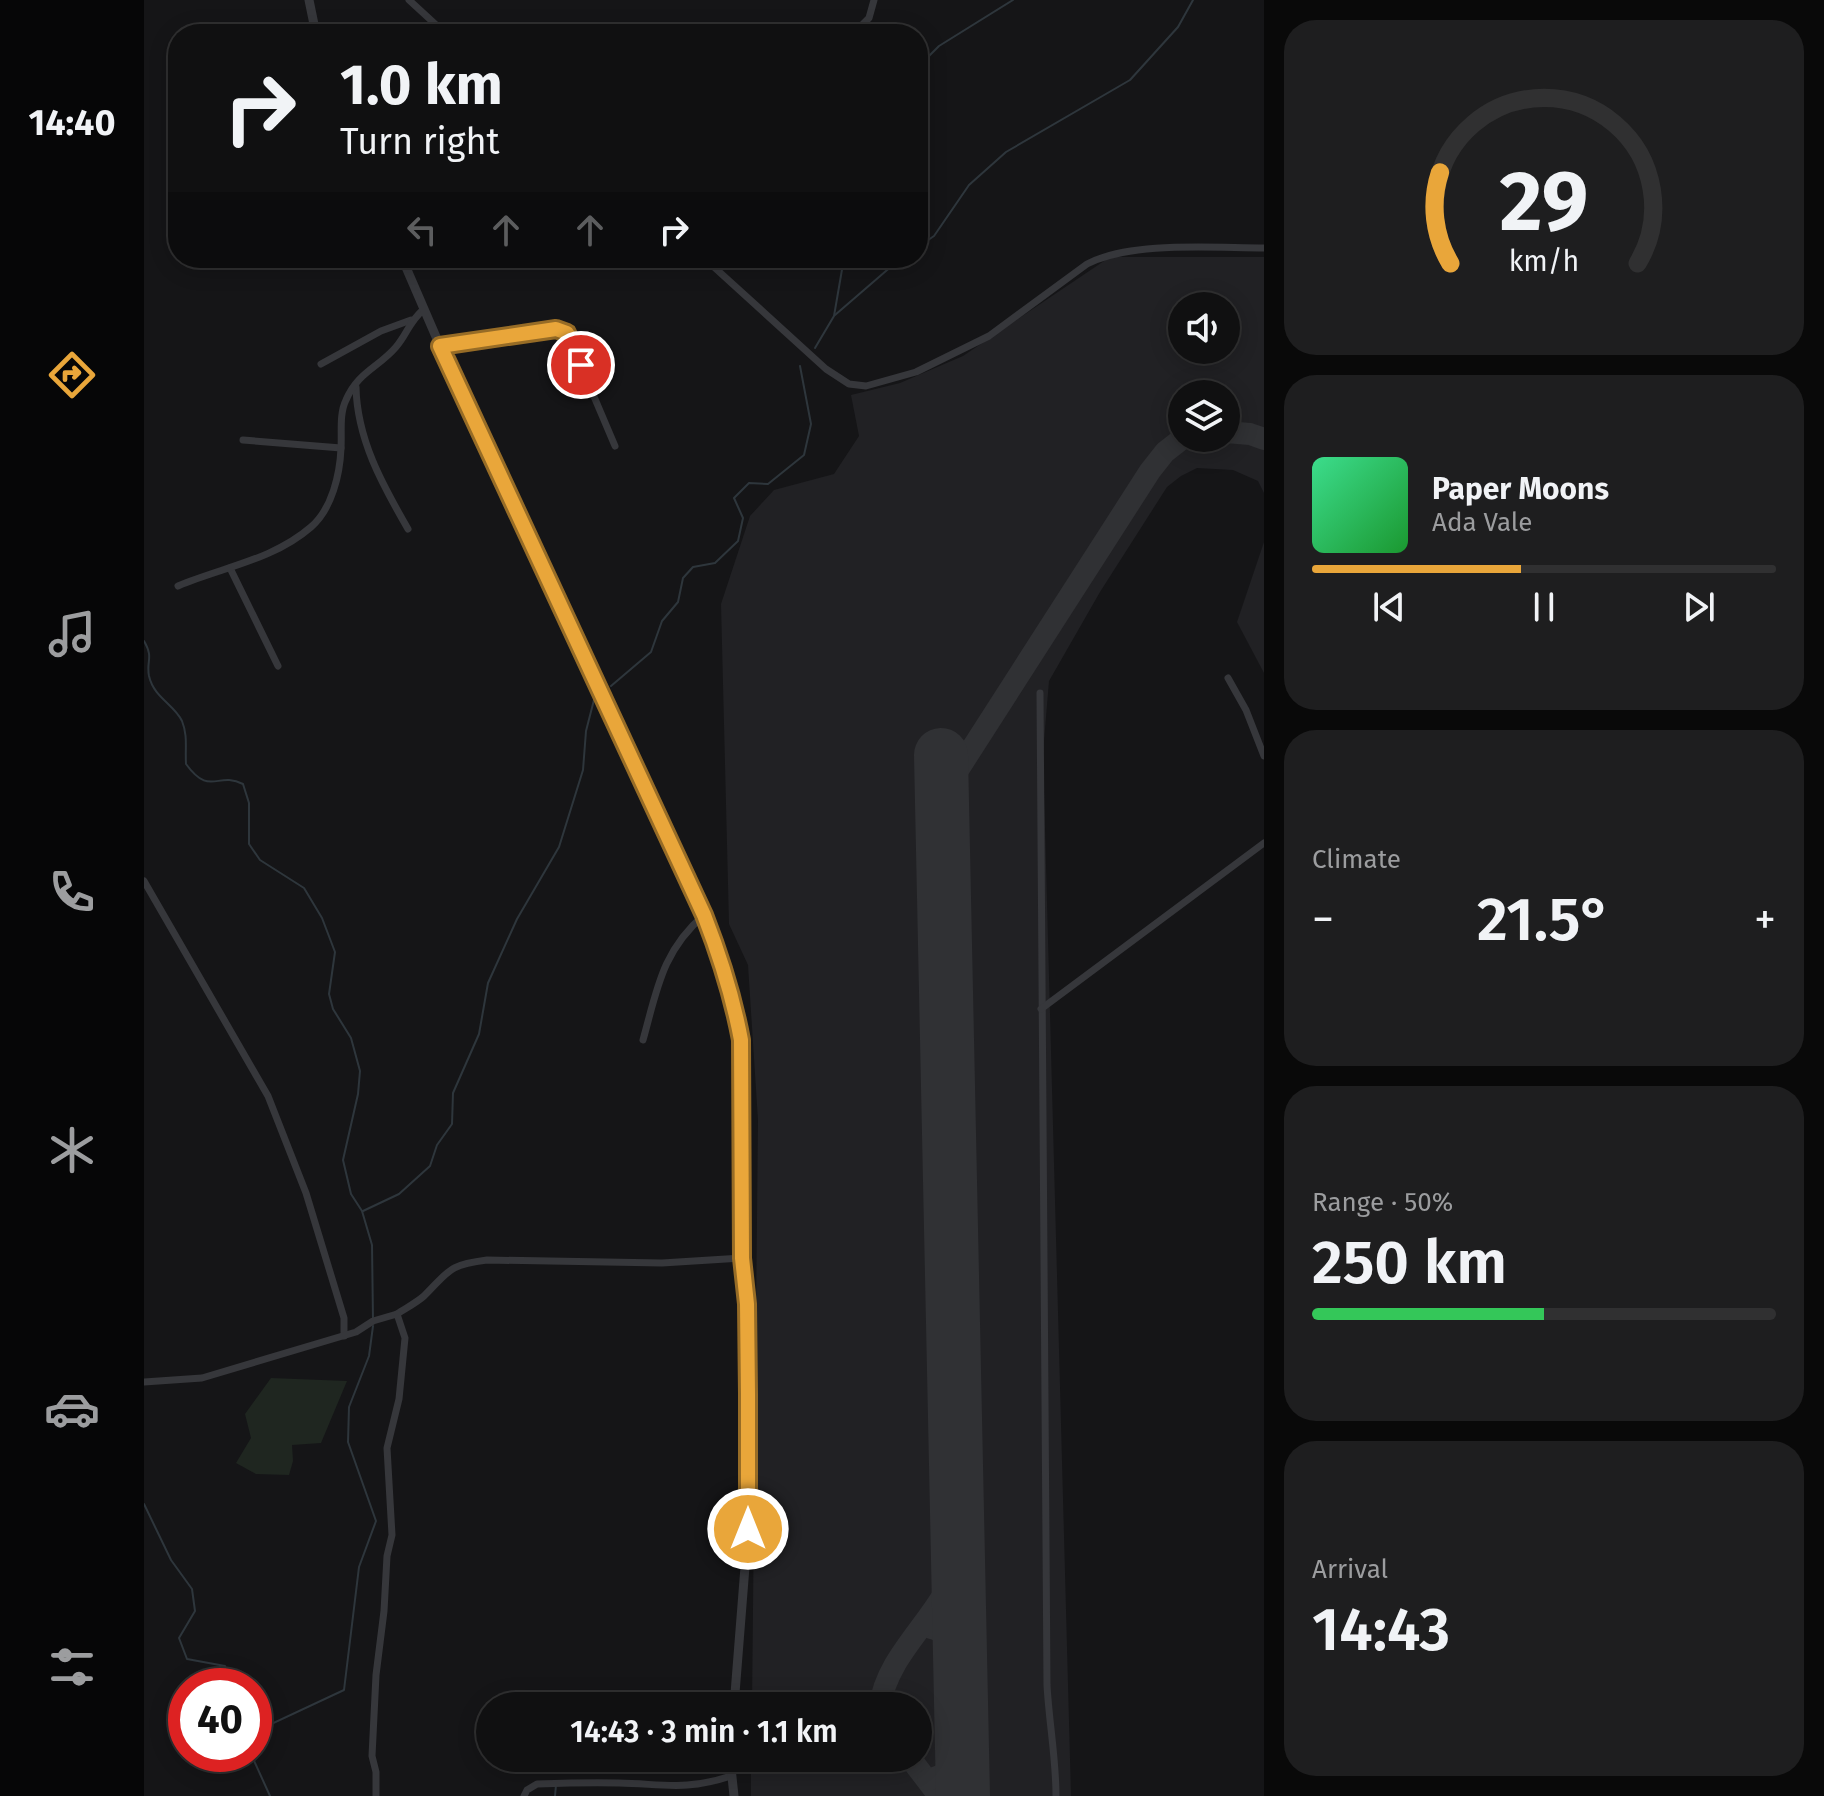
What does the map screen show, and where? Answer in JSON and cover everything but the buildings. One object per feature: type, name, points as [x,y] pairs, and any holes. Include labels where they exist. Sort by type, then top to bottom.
[{"type":"street","points":[[309,0],[314,24]]},
{"type":"street","points":[[409,0],[435,24]]},
{"type":"street","points":[[863,24],[869,18],[874,0]]},
{"type":"street","points":[[715,268],[826,369],[849,384],[866,386],[916,372],[967,349],[1087,264],[1103,256],[1116,252],[1191,248],[1264,248]]},
{"type":"street","points":[[406,268],[704,915],[722,965],[741,1040],[748,1529],[735,1692]]},
{"type":"street","points":[[321,364],[381,331],[411,320],[424,309]]},
{"type":"street","points":[[178,586],[282,547],[315,523],[333,492],[341,448],[344,404],[362,375],[397,346],[411,320]]},
{"type":"street","points":[[440,346],[556,329],[567,333],[615,446]]},
{"type":"street","points":[[356,385],[356,410],[366,447],[408,529]]},
{"type":"street","points":[[243,440],[341,448]]},
{"type":"street","points":[[230,568],[278,666]]},
{"type":"street","points":[[1228,678],[1246,710],[1264,756]]},
{"type":"street","points":[[1040,693],[1047,1685],[1049,1725],[1055,1752],[1056,1796]]},
{"type":"street","points":[[1041,1009],[1264,843]]},
{"type":"street","points":[[144,881],[268,1096],[306,1193],[341,1310],[344,1336]]},
{"type":"street","points":[[643,1040],[661,976],[671,955],[686,931],[704,915]]},
{"type":"street","points":[[144,1382],[202,1378],[356,1332],[373,1321],[397,1314],[425,1295],[442,1274],[470,1262],[662,1263],[742,1258]]},
{"type":"street","points":[[376,1796],[372,1756],[375,1687],[387,1556],[392,1535],[387,1448],[399,1399],[405,1338],[397,1314]]},
{"type":"street","points":[[731,1772],[734,1796]]},
{"type":"street","points":[[524,1796],[537,1784],[619,1783],[676,1787],[698,1786],[731,1776]]},
{"type":"shaded area","points":[[1110,257],[1264,257],[1264,493],[1258,481],[1233,470],[1197,468],[1167,487],[1100,592],[1049,681],[1043,753],[1071,1796],[751,1796],[751,1772],[932,1772],[932,1692],[752,1692],[758,1120],[748,965],[729,924],[721,604],[750,516],[774,490],[834,474],[859,436],[851,395],[900,383],[963,356]]},
{"type":"shaded area","points":[[1264,542],[1264,673],[1237,622]]},
{"type":"shaded area","points":[[271,1378],[347,1381],[321,1443],[292,1445],[293,1461],[289,1475],[256,1474],[236,1463],[251,1438],[245,1414]]},
{"type":"waterway","points":[[928,57],[939,46],[1013,0]]},
{"type":"waterway","points":[[928,240],[969,185],[1006,152],[1130,80],[1178,27],[1193,0]]},
{"type":"waterway","points":[[815,348],[834,316],[842,268]]},
{"type":"waterway","points":[[835,315],[889,268]]},
{"type":"waterway","points":[[611,686],[651,652],[662,621],[678,602],[683,578],[693,567],[715,563],[738,541],[743,518],[734,498],[749,483],[768,484],[804,455],[811,424],[800,366]]},
{"type":"waterway","points":[[144,641],[149,652],[148,671],[152,684],[182,721],[186,737],[186,764],[201,779],[243,784],[249,803],[249,844],[260,860],[304,888],[322,918],[335,952],[329,994],[333,1009],[351,1038],[360,1071],[343,1160],[351,1194],[362,1211],[372,1245],[373,1320]]},
{"type":"waterway","points":[[363,1211],[399,1194],[430,1166],[437,1145],[452,1124],[453,1093],[479,1034],[488,983],[517,919],[559,847],[583,770],[586,731],[595,696]]},
{"type":"waterway","points":[[272,1724],[344,1690],[359,1567],[376,1521],[348,1442],[349,1407],[369,1356],[373,1326]]},
{"type":"waterway","points":[[144,1504],[171,1560],[192,1589],[195,1611],[179,1638],[187,1659],[226,1668]]},
{"type":"waterway","points":[[259,1772],[270,1796]]},
{"type":"waterway","points":[[555,1796],[556,1785]]},
{"type":"taxiway","points":[[1240,433],[1264,439]]},
{"type":"taxiway","points":[[942,795],[1150,471],[1168,450]]},
{"type":"taxiway","points":[[884,1692],[904,1650],[941,1599],[958,1561]]},
{"type":"taxiway","points":[[922,1626],[946,1635],[960,1656]]},
{"type":"taxiway","points":[[928,1780],[948,1771],[962,1755]]},
{"type":"taxiway","points":[[921,1772],[939,1796]]},
{"type":"runway","points":[[941,755],[963,1796]]},
{"type":"route","points":[[581,365],[567,333],[556,329],[440,346],[704,915],[735,1011],[741,1040],[748,1529]]}]
